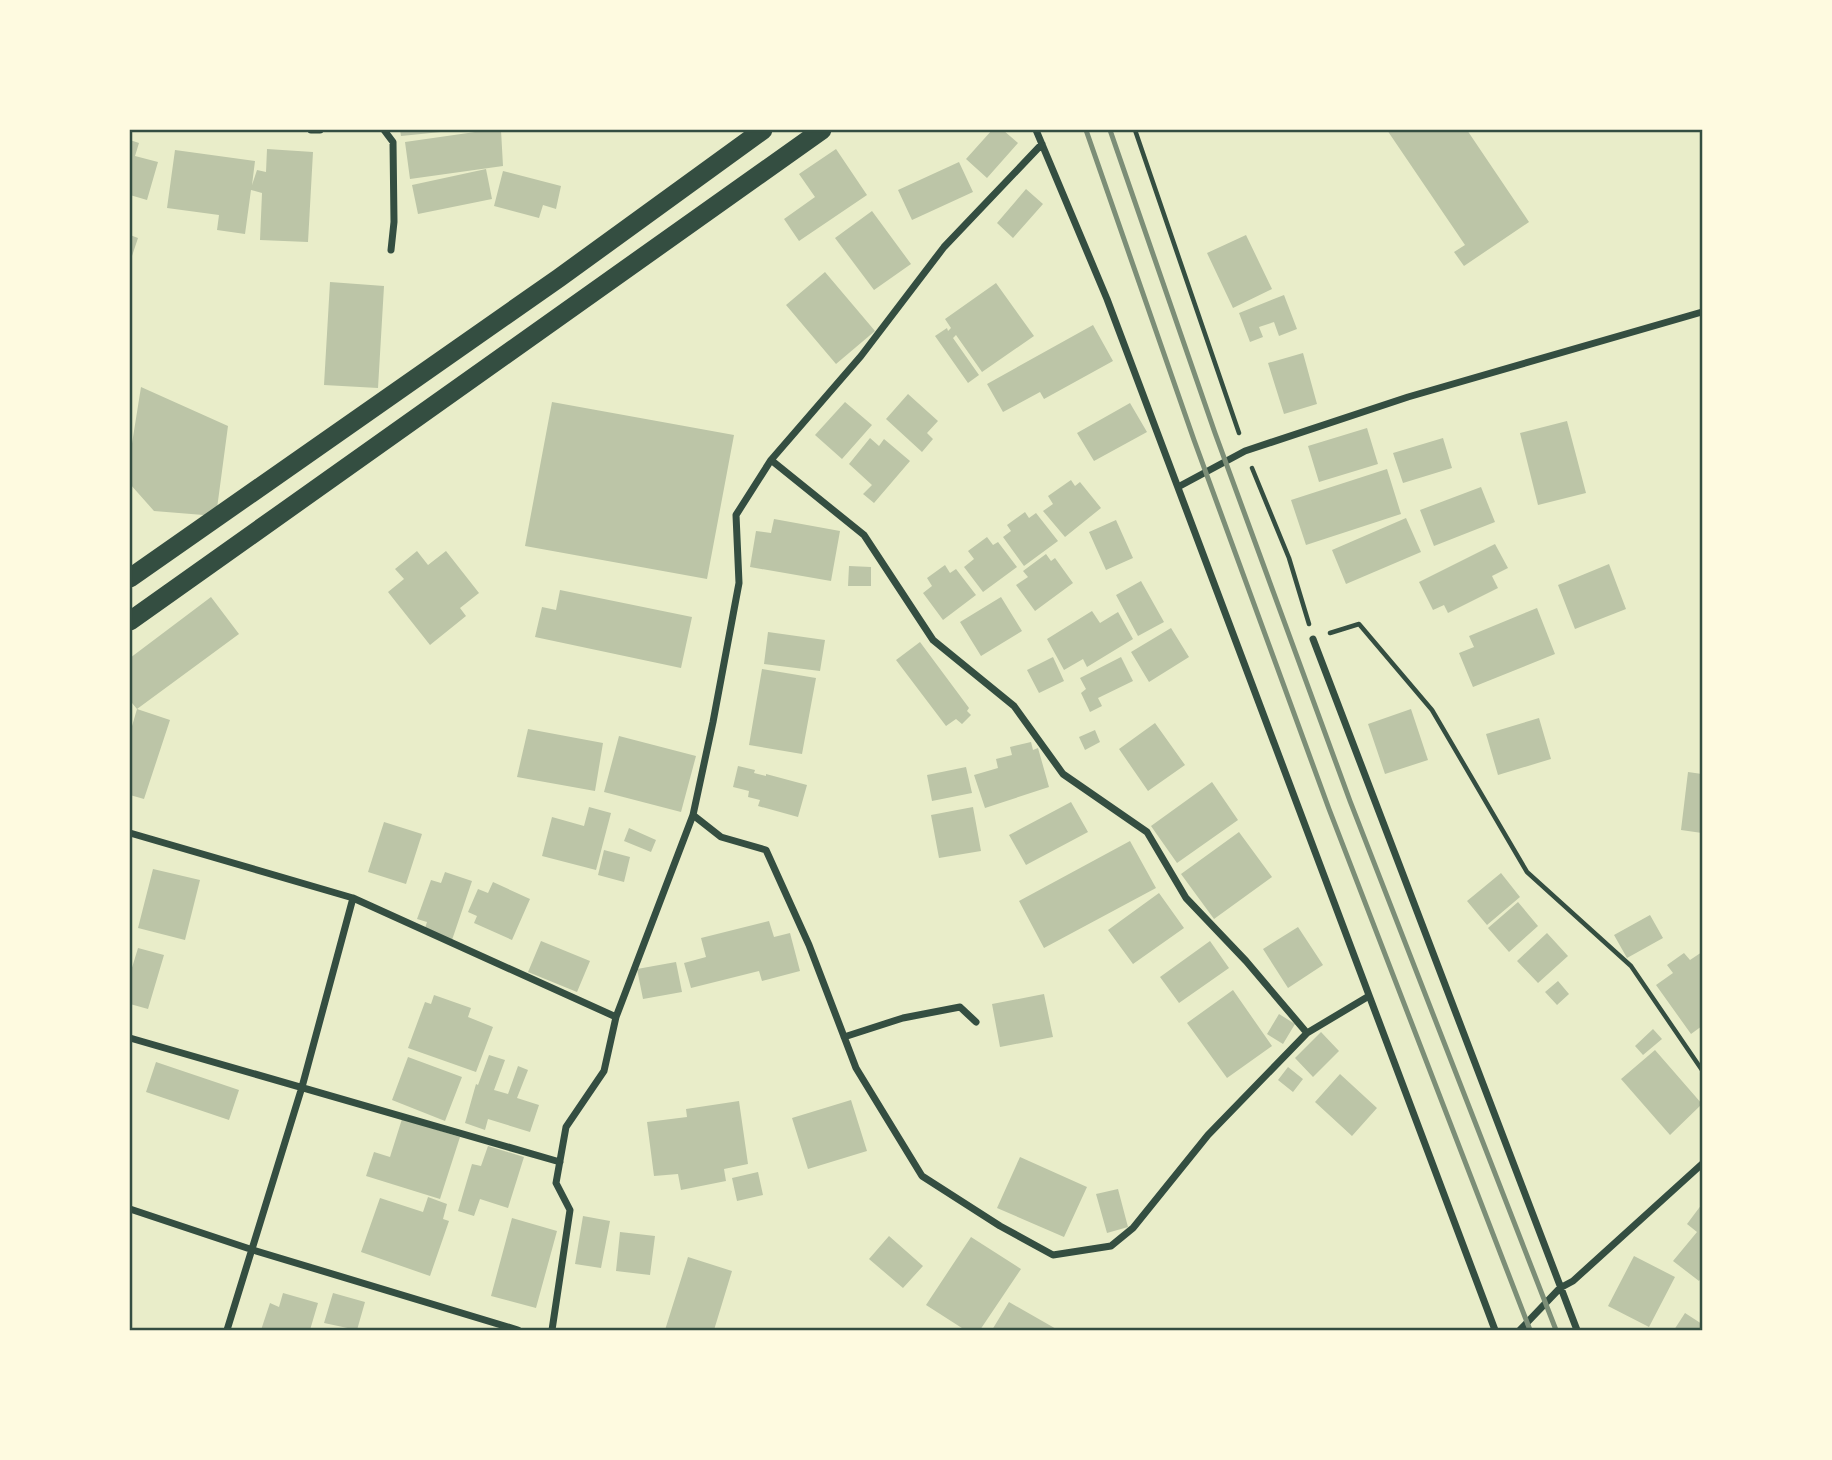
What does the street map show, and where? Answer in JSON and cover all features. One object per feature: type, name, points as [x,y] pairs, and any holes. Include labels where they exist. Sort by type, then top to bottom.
[{"type":"highway","points":[[130,578],[559,278],[763,130]]},
{"type":"highway","points":[[130,621],[822,130]]},
{"type":"street","points":[[311,130],[320,130]]},
{"type":"street","points":[[384,130],[393,142],[394,222],[391,250]]},
{"type":"street","points":[[1036,130],[1107,299],[1495,1331]]},
{"type":"street","points":[[552,1331],[570,1210],[556,1184],[566,1127],[604,1072],[616,1017],[692,815],[713,722],[739,583],[736,515],[771,460],[861,356],[944,247],[1042,144]]},
{"type":"street","points":[[1178,487],[1245,451],[1408,397],[1703,313]]},
{"type":"street","points":[[771,460],[864,535],[933,639],[1014,706],[1063,774],[1147,832],[1186,898],[1246,961],[1307,1033]]},
{"type":"street","points":[[1313,639],[1577,1331]]},
{"type":"street","points":[[692,815],[721,837],[766,850],[808,945],[856,1068],[922,1176],[1000,1226],[1054,1255],[1111,1246],[1133,1228],[1208,1135],[1307,1033],[1369,996]]},
{"type":"street","points":[[130,833],[353,898],[616,1017]]},
{"type":"street","points":[[227,1331],[302,1087],[353,898]]},
{"type":"street","points":[[844,1037],[903,1018],[960,1007],[976,1022]]},
{"type":"street","points":[[130,1038],[560,1162]]},
{"type":"street","points":[[1521,1331],[1560,1288],[1573,1281],[1703,1164]]},
{"type":"street","points":[[130,1209],[253,1250],[518,1331]]},
{"type":"path","points":[[1135,130],[1245,451],[1289,558],[1313,639],[1359,624],[1432,710],[1527,872],[1631,967],[1703,1070]]},
{"type":"building","points":[[400,130],[451,130],[451,131],[401,136]]},
{"type":"building","points":[[501,130],[503,166],[410,179],[405,142]]},
{"type":"building","points":[[992,130],[1003,130],[1018,143],[987,178],[966,159]]},
{"type":"building","points":[[1387,130],[1467,130],[1529,222],[1464,266],[1454,252],[1465,245]]},
{"type":"building","points":[[130,140],[139,143],[135,156],[158,162],[147,200],[130,195]]},
{"type":"building","points":[[267,149],[313,152],[308,242],[260,240],[262,193],[251,190],[245,234],[217,230],[219,215],[167,208],[175,150],[255,161],[252,185],[257,170],[266,172]]},
{"type":"building","points":[[836,149],[867,195],[799,241],[784,219],[815,197],[799,174]]},
{"type":"building","points":[[959,162],[973,192],[912,220],[898,190]]},
{"type":"building","points":[[486,169],[492,199],[418,214],[412,185]]},
{"type":"building","points":[[503,171],[561,186],[556,209],[543,205],[539,218],[494,206]]},
{"type":"building","points":[[1026,189],[1043,204],[1013,238],[997,223]]},
{"type":"building","points":[[872,211],[911,264],[874,290],[835,238]]},
{"type":"building","points":[[130,235],[138,238],[130,262]]},
{"type":"building","points":[[1246,235],[1272,289],[1233,308],[1207,253]]},
{"type":"building","points":[[825,272],[875,331],[836,364],[786,305]]},
{"type":"building","points":[[330,282],[384,286],[378,388],[324,385]]},
{"type":"building","points":[[996,283],[1034,336],[982,372],[956,335],[953,338],[979,375],[968,383],[935,336],[951,328],[945,319]]},
{"type":"building","points":[[1284,295],[1297,329],[1279,336],[1274,322],[1259,327],[1263,337],[1250,342],[1239,313]]},
{"type":"building","points":[[1093,325],[1113,361],[1044,399],[1040,392],[1003,412],[987,384]]},
{"type":"building","points":[[1303,353],[1317,404],[1284,414],[1268,363]]},
{"type":"building","points":[[141,387],[228,426],[216,516],[154,511],[130,484],[130,456]]},
{"type":"building","points":[[908,394],[938,421],[927,433],[933,439],[922,452],[886,419]]},
{"type":"building","points":[[552,402],[734,435],[707,579],[525,546]]},
{"type":"building","points":[[845,402],[872,425],[842,459],[815,435]]},
{"type":"building","points":[[1130,403],[1147,432],[1094,461],[1077,433]]},
{"type":"building","points":[[1567,421],[1586,493],[1538,505],[1520,433]]},
{"type":"building","points":[[1367,428],[1378,464],[1319,482],[1308,446]]},
{"type":"building","points":[[870,438],[879,446],[884,439],[910,461],[874,503],[863,494],[872,485],[849,464]]},
{"type":"building","points":[[1443,438],[1452,468],[1403,483],[1393,453]]},
{"type":"building","points":[[1387,469],[1401,514],[1306,545],[1291,500]]},
{"type":"building","points":[[1071,480],[1075,486],[1080,482],[1101,508],[1065,537],[1043,511],[1053,504],[1048,496]]},
{"type":"building","points":[[1481,487],[1495,522],[1434,546],[1420,510]]},
{"type":"building","points":[[1025,512],[1029,518],[1036,513],[1058,541],[1024,566],[1003,537],[1011,531],[1007,525]]},
{"type":"building","points":[[1406,518],[1421,552],[1346,584],[1332,550]]},
{"type":"building","points":[[774,519],[840,531],[831,581],[750,567],[756,531],[771,533]]},
{"type":"building","points":[[1116,520],[1133,558],[1106,570],[1089,532]]},
{"type":"building","points":[[987,537],[993,545],[998,542],[1017,567],[983,592],[964,567],[974,559],[968,551]]},
{"type":"building","points":[[1495,544],[1508,568],[1492,576],[1498,588],[1448,613],[1444,605],[1433,610],[1419,582]]},
{"type":"building","points":[[417,551],[428,565],[446,551],[479,593],[460,608],[466,616],[430,645],[388,592],[404,579],[395,569]]},
{"type":"building","points":[[1046,554],[1051,561],[1055,558],[1073,583],[1035,611],[1016,585],[1028,577],[1023,571]]},
{"type":"building","points":[[1609,564],[1626,609],[1575,629],[1558,585]]},
{"type":"building","points":[[945,565],[950,573],[956,569],[976,595],[943,620],[923,593],[932,586],[927,578]]},
{"type":"building","points":[[849,566],[871,567],[871,586],[848,586]]},
{"type":"building","points":[[1141,581],[1164,622],[1138,636],[1116,595]]},
{"type":"building","points":[[560,590],[692,617],[681,668],[535,637],[542,607],[556,610]]},
{"type":"building","points":[[211,597],[239,634],[137,709],[132,703],[130,705],[130,658]]},
{"type":"building","points":[[1001,597],[1022,631],[981,656],[960,622]]},
{"type":"building","points":[[1537,608],[1555,654],[1473,687],[1459,653],[1474,647],[1469,636]]},
{"type":"building","points":[[1092,611],[1100,623],[1118,612],[1133,639],[1087,667],[1083,659],[1064,670],[1047,639]]},
{"type":"building","points":[[1171,628],[1189,657],[1149,682],[1131,652]]},
{"type":"building","points":[[768,632],[825,640],[820,671],[764,664]]},
{"type":"building","points":[[920,642],[969,708],[967,711],[971,715],[962,724],[956,719],[946,726],[896,660]]},
{"type":"building","points":[[1053,657],[1064,681],[1039,693],[1027,670]]},
{"type":"building","points":[[1121,657],[1133,681],[1098,698],[1102,706],[1090,712],[1081,693],[1086,689],[1080,678]]},
{"type":"building","points":[[762,669],[816,678],[802,754],[749,745]]},
{"type":"building","points":[[137,709],[170,720],[144,799],[130,795],[130,733]]},
{"type":"building","points":[[1411,709],[1428,760],[1385,774],[1368,724]]},
{"type":"building","points":[[1539,718],[1551,759],[1498,775],[1486,734]]},
{"type":"building","points":[[1155,723],[1185,765],[1148,791],[1119,749]]},
{"type":"building","points":[[528,729],[603,743],[595,791],[517,777]]},
{"type":"building","points":[[1095,730],[1100,742],[1085,750],[1079,737]]},
{"type":"building","points":[[619,736],[696,756],[681,812],[604,792]]},
{"type":"building","points":[[1031,742],[1033,750],[1038,748],[1049,787],[985,808],[974,775],[998,768],[996,759],[1012,755],[1010,747]]},
{"type":"building","points":[[738,766],[755,770],[754,773],[807,785],[798,817],[758,806],[760,800],[748,797],[749,791],[733,787]]},
{"type":"building","points":[[966,767],[972,793],[932,801],[927,775]]},
{"type":"building","points":[[1688,772],[1702,774],[1702,833],[1681,830]]},
{"type":"building","points":[[1212,782],[1238,820],[1177,863],[1151,826]]},
{"type":"building","points":[[1071,802],[1088,832],[1026,865],[1009,835]]},
{"type":"building","points":[[589,807],[611,813],[596,870],[542,856],[552,817],[584,826]]},
{"type":"building","points":[[973,807],[981,851],[939,858],[931,815]]},
{"type":"building","points":[[384,822],[422,834],[406,884],[368,872]]},
{"type":"building","points":[[629,828],[656,840],[651,852],[624,841]]},
{"type":"building","points":[[1239,832],[1272,877],[1214,919],[1181,874]]},
{"type":"building","points":[[1130,841],[1156,888],[1044,948],[1019,901]]},
{"type":"building","points":[[604,850],[630,857],[624,882],[598,875]]},
{"type":"building","points":[[153,869],[200,880],[185,940],[138,928]]},
{"type":"building","points":[[445,872],[472,881],[452,940],[424,931],[427,922],[417,919],[431,880],[441,883]]},
{"type":"building","points":[[1501,873],[1520,897],[1487,925],[1467,901]]},
{"type":"building","points":[[493,882],[530,899],[512,940],[474,923],[477,916],[468,912],[478,889],[488,893]]},
{"type":"building","points":[[1159,893],[1184,928],[1133,964],[1108,930]]},
{"type":"building","points":[[1518,902],[1538,926],[1509,952],[1488,928]]},
{"type":"building","points":[[1650,915],[1663,938],[1627,958],[1614,935]]},
{"type":"building","points":[[769,921],[774,937],[790,933],[800,971],[762,981],[759,971],[691,988],[684,963],[706,957],[701,938]]},
{"type":"building","points":[[1298,927],[1323,965],[1288,988],[1263,949]]},
{"type":"building","points":[[1547,933],[1568,956],[1538,983],[1517,961]]},
{"type":"building","points":[[541,941],[590,961],[577,992],[528,972]]},
{"type":"building","points":[[1210,941],[1229,968],[1179,1003],[1160,977]]},
{"type":"building","points":[[138,948],[164,955],[148,1009],[130,1004],[130,971]]},
{"type":"building","points":[[1702,952],[1702,1026],[1691,1034],[1656,985],[1673,973],[1667,965],[1684,953],[1690,960]]},
{"type":"building","points":[[676,962],[682,992],[643,999],[637,969]]},
{"type":"building","points":[[1558,981],[1569,994],[1557,1005],[1545,992]]},
{"type":"building","points":[[1233,990],[1272,1046],[1227,1078],[1187,1023]]},
{"type":"building","points":[[1044,994],[1053,1037],[1000,1047],[992,1004]]},
{"type":"building","points":[[434,995],[471,1008],[468,1017],[493,1027],[476,1072],[408,1048],[425,1002],[431,1004]]},
{"type":"building","points":[[1279,1014],[1295,1024],[1283,1044],[1267,1034]]},
{"type":"building","points":[[1653,1029],[1662,1039],[1643,1055],[1635,1046]]},
{"type":"building","points":[[1321,1032],[1339,1051],[1313,1077],[1295,1058]]},
{"type":"building","points":[[1655,1050],[1702,1104],[1670,1135],[1621,1079]]},
{"type":"building","points":[[489,1055],[505,1060],[494,1090],[508,1094],[518,1066],[528,1070],[517,1098],[539,1105],[530,1132],[488,1119],[485,1130],[465,1123],[476,1084],[478,1085]]},
{"type":"building","points":[[408,1057],[462,1077],[445,1121],[392,1100]]},
{"type":"building","points":[[156,1062],[239,1090],[229,1120],[146,1092]]},
{"type":"building","points":[[1288,1067],[1303,1079],[1293,1092],[1278,1080]]},
{"type":"building","points":[[1340,1074],[1377,1108],[1352,1136],[1315,1102]]},
{"type":"building","points":[[851,1100],[867,1151],[808,1169],[792,1118]]},
{"type":"building","points":[[739,1101],[748,1164],[724,1169],[726,1181],[681,1190],[678,1174],[654,1176],[647,1122],[687,1117],[686,1109]]},
{"type":"building","points":[[402,1119],[460,1137],[440,1199],[366,1176],[374,1152],[390,1157]]},
{"type":"building","points":[[488,1146],[524,1157],[508,1208],[480,1199],[474,1216],[458,1211],[472,1164],[481,1166]]},
{"type":"building","points":[[1020,1157],[1087,1187],[1064,1237],[997,1208]]},
{"type":"building","points":[[758,1172],[763,1195],[737,1201],[732,1178]]},
{"type":"building","points":[[1118,1189],[1128,1227],[1107,1233],[1096,1194]]},
{"type":"building","points":[[428,1197],[447,1204],[443,1219],[449,1221],[430,1276],[361,1252],[380,1198],[423,1212]]},
{"type":"building","points":[[1702,1204],[1702,1277],[1699,1281],[1673,1261],[1697,1232],[1687,1224]]},
{"type":"building","points":[[583,1216],[610,1221],[601,1268],[575,1264]]},
{"type":"building","points":[[512,1218],[557,1231],[536,1308],[491,1296]]},
{"type":"building","points":[[620,1232],[655,1236],[650,1275],[616,1271]]},
{"type":"building","points":[[889,1236],[923,1266],[903,1288],[869,1259]]},
{"type":"building","points":[[971,1237],[1021,1269],[980,1330],[965,1330],[926,1305]]},
{"type":"building","points":[[1634,1256],[1675,1277],[1649,1327],[1608,1306]]},
{"type":"building","points":[[688,1257],[732,1271],[714,1330],[665,1330]]},
{"type":"building","points":[[283,1293],[318,1303],[310,1330],[261,1330],[270,1303],[279,1307]]},
{"type":"building","points":[[333,1293],[365,1302],[357,1330],[324,1323]]},
{"type":"building","points":[[1009,1302],[1058,1330],[992,1330]]},
{"type":"building","points":[[1685,1313],[1702,1324],[1702,1330],[1674,1330]]},
{"type":"railway","points":[[1086,130],[1194,440],[1329,809],[1530,1330]]},
{"type":"railway","points":[[1110,130],[1215,433],[1350,801],[1556,1330]]}]
